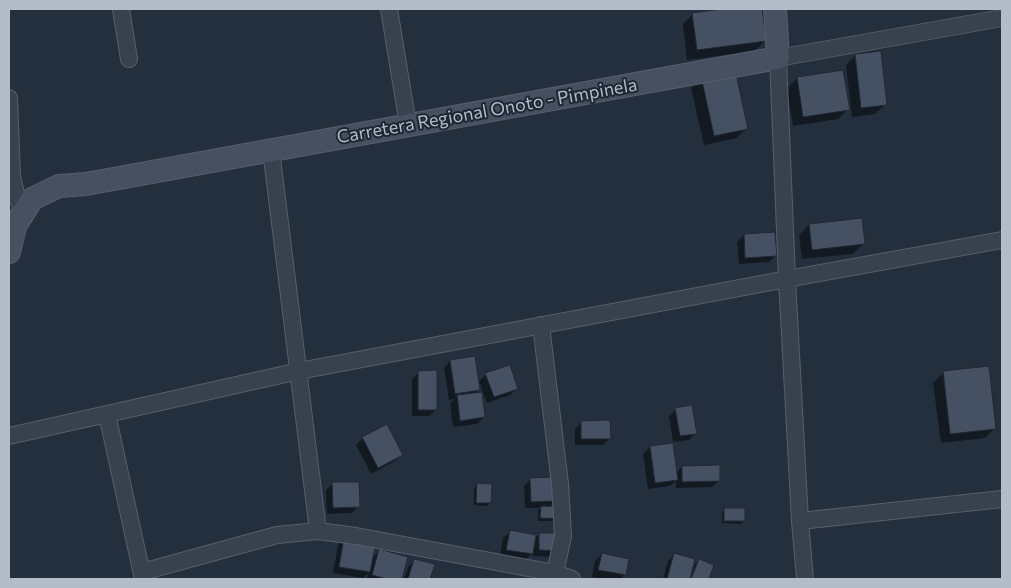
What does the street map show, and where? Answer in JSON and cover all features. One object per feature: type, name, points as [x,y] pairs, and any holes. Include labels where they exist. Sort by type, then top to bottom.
[{"type":"main road","points":[[775,9],[778,58]]},
{"type":"main road","name":"Carretera Regional Onoto - Pimpinela","points":[[10,245],[15,226],[32,199],[59,186],[86,184],[778,58]]},
{"type":"street","points":[[120,9],[129,59]]},
{"type":"street","points":[[389,9],[408,125]]},
{"type":"street","name":"Carretera Regional Onoto - Pimpinela","points":[[778,58],[1002,18]]},
{"type":"street","points":[[778,58],[786,279],[805,579]]},
{"type":"street","points":[[9,98],[12,176],[17,198],[25,212]]},
{"type":"street","points":[[271,150],[318,531]]},
{"type":"street","points":[[9,436],[298,371],[1002,240]]},
{"type":"street","points":[[542,325],[560,484],[562,536],[555,573]]},
{"type":"street","points":[[107,414],[142,576],[277,535],[318,531],[356,536],[555,573],[572,579]]},
{"type":"street","points":[[800,521],[1002,499]]},
{"type":"building","points":[[721,9],[762,9],[766,41],[697,50],[692,13]]},
{"type":"building","points":[[881,51],[887,105],[861,108],[855,54]]},
{"type":"building","points":[[735,69],[748,129],[714,136],[701,76]]},
{"type":"building","points":[[843,70],[850,110],[803,117],[797,77]]},
{"type":"building","points":[[862,218],[865,244],[812,250],[809,224]]},
{"type":"building","points":[[775,232],[777,256],[745,258],[744,234]]},
{"type":"building","points":[[475,356],[480,390],[455,394],[450,360]]},
{"type":"building","points":[[510,365],[518,389],[494,397],[485,373]]},
{"type":"building","points":[[989,366],[996,429],[950,434],[943,371]]},
{"type":"building","points":[[437,370],[437,410],[418,410],[418,371]]},
{"type":"building","points":[[482,392],[485,417],[460,421],[457,395]]},
{"type":"building","points":[[692,405],[697,434],[680,436],[675,408]]},
{"type":"building","points":[[610,420],[611,439],[581,439],[581,421]]},
{"type":"building","points":[[387,424],[403,455],[378,468],[362,437]]},
{"type":"building","points":[[673,443],[678,480],[655,483],[650,446]]},
{"type":"building","points":[[720,465],[720,481],[682,482],[682,466]]},
{"type":"building","points":[[555,477],[556,501],[531,502],[530,478]]},
{"type":"building","points":[[332,482],[359,482],[360,507],[333,508]]},
{"type":"building","points":[[477,483],[492,484],[491,503],[476,503]]},
{"type":"building","points":[[541,506],[564,507],[564,519],[540,518]]},
{"type":"building","points":[[724,508],[745,508],[745,521],[724,521]]},
{"type":"building","points":[[510,530],[536,535],[533,554],[506,550]]},
{"type":"building","points":[[539,533],[567,533],[566,551],[539,550]]},
{"type":"building","points":[[344,537],[376,542],[370,572],[339,567]]},
{"type":"building","points":[[379,549],[408,557],[402,579],[387,579],[372,575]]},
{"type":"building","points":[[602,553],[629,559],[626,575],[598,570]]},
{"type":"building","points":[[674,553],[695,559],[690,579],[667,579]]},
{"type":"building","points":[[414,559],[435,564],[430,579],[408,579]]},
{"type":"building","points":[[699,559],[714,565],[709,579],[691,579]]}]
